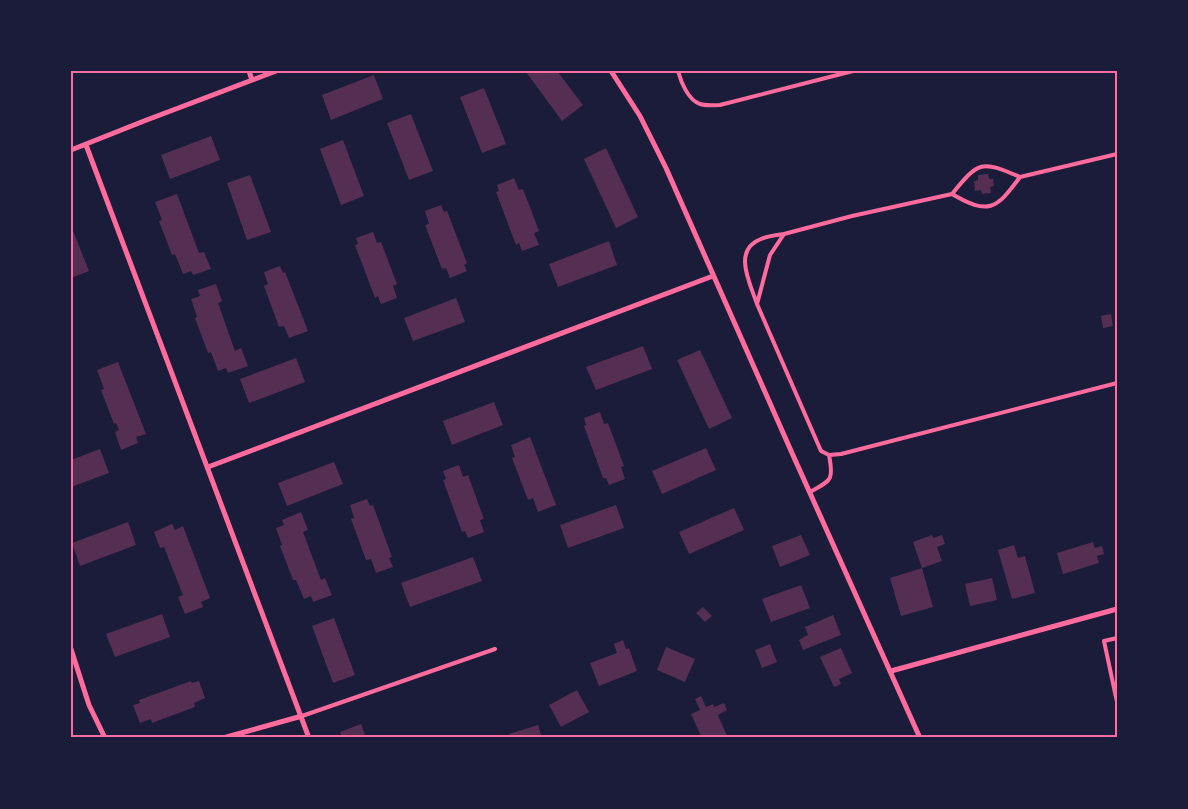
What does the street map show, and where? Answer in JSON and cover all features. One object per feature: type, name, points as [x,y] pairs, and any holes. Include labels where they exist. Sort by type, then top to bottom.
[{"type":"street","points":[[249,71],[252,80]]},
{"type":"street","points":[[71,150],[276,71]]},
{"type":"street","points":[[611,71],[640,116],[666,168],[920,738]]},
{"type":"street","points":[[86,145],[309,738]]},
{"type":"street","points":[[208,467],[713,276]]},
{"type":"street","points":[[891,671],[1117,609]]},
{"type":"street","points":[[71,648],[89,705],[105,738]]},
{"type":"street","points":[[223,738],[302,716]]},
{"type":"lane","points":[[678,71],[690,96],[698,103],[720,105],[853,71]]},
{"type":"lane","points":[[952,194],[971,205],[990,206],[1000,201],[1020,178],[1117,154]]},
{"type":"lane","points":[[1020,178],[995,167],[981,165],[973,169],[952,194],[763,238],[749,246],[745,256],[745,271],[757,304],[821,451],[829,455],[841,454],[1117,383]]},
{"type":"lane","points":[[757,304],[770,255],[784,234]]},
{"type":"lane","points":[[810,492],[831,478],[832,469],[829,455]]},
{"type":"lane","points":[[1117,638],[1104,640],[1117,702]]},
{"type":"lane","points":[[302,716],[495,649]]},
{"type":"building","points":[[527,71],[557,71],[583,105],[562,121]]},
{"type":"building","points":[[374,75],[383,99],[331,120],[322,95]]},
{"type":"building","points":[[484,88],[506,144],[482,153],[460,97]]},
{"type":"building","points":[[411,114],[433,171],[409,180],[387,123]]},
{"type":"building","points":[[211,136],[220,160],[170,179],[161,155]]},
{"type":"building","points":[[343,140],[364,196],[341,205],[320,149]]},
{"type":"building","points":[[606,148],[638,217],[616,228],[584,159]]},
{"type":"building","points":[[988,174],[989,179],[993,179],[994,186],[990,187],[991,193],[982,194],[981,190],[975,191],[974,181],[978,180],[978,175]]},
{"type":"building","points":[[250,175],[271,232],[247,240],[227,183]]},
{"type":"building","points":[[514,178],[519,190],[523,189],[539,231],[534,233],[539,245],[522,251],[519,243],[516,245],[496,192],[499,191],[497,185]]},
{"type":"building","points":[[177,194],[199,253],[204,252],[211,269],[193,275],[191,271],[183,274],[175,254],[172,255],[159,221],[162,220],[155,202]]},
{"type":"building","points":[[441,205],[444,212],[447,211],[467,263],[464,265],[467,271],[450,278],[446,268],[442,269],[425,225],[429,224],[425,211]]},
{"type":"building","points":[[71,226],[89,271],[71,278]]},
{"type":"building","points":[[373,232],[377,243],[381,242],[397,284],[393,286],[397,298],[381,304],[378,296],[375,298],[355,245],[358,244],[356,238]]},
{"type":"building","points":[[609,241],[617,265],[558,287],[549,264]]},
{"type":"building","points":[[280,266],[283,273],[285,272],[308,331],[289,338],[284,326],[279,327],[264,286],[268,284],[264,272]]},
{"type":"building","points":[[216,284],[222,301],[218,303],[235,351],[241,348],[248,366],[228,373],[226,368],[218,371],[211,352],[208,353],[195,318],[197,317],[191,299],[200,296],[198,290]]},
{"type":"building","points":[[456,298],[465,322],[413,341],[404,318]]},
{"type":"building","points":[[1111,314],[1113,326],[1103,328],[1101,316]]},
{"type":"building","points":[[643,346],[652,369],[596,390],[586,367]]},
{"type":"building","points":[[700,350],[732,418],[709,429],[677,360]]},
{"type":"building","points":[[296,358],[305,382],[249,403],[240,379]]},
{"type":"building","points":[[118,362],[146,434],[136,437],[138,443],[121,450],[115,432],[119,430],[116,423],[114,424],[101,390],[104,389],[97,370]]},
{"type":"building","points":[[494,402],[503,425],[452,445],[443,421]]},
{"type":"building","points":[[600,412],[604,424],[608,423],[624,466],[621,467],[625,479],[609,485],[606,478],[603,478],[584,426],[586,425],[584,418]]},
{"type":"building","points":[[530,437],[556,505],[538,512],[533,498],[528,500],[512,458],[515,457],[511,445]]},
{"type":"building","points":[[706,448],[716,470],[662,494],[652,471]]},
{"type":"building","points":[[100,449],[109,473],[71,487],[71,460]]},
{"type":"building","points":[[334,462],[343,484],[287,506],[278,483]]},
{"type":"building","points":[[459,465],[463,477],[468,475],[484,519],[480,520],[484,532],[468,538],[465,531],[462,532],[443,480],[446,479],[443,471]]},
{"type":"building","points":[[367,499],[370,506],[373,505],[392,557],[389,558],[393,567],[376,573],[371,559],[366,560],[351,519],[354,518],[350,505]]},
{"type":"building","points":[[616,505],[624,528],[568,548],[560,525]]},
{"type":"building","points":[[734,508],[744,530],[689,554],[679,532]]},
{"type":"building","points":[[301,512],[308,530],[303,532],[321,580],[325,578],[332,595],[313,602],[311,596],[304,599],[296,580],[293,580],[280,546],[282,545],[276,528],[284,525],[282,520]]},
{"type":"building","points":[[128,522],[136,545],[80,566],[72,543]]},
{"type":"building","points":[[172,524],[175,530],[183,526],[210,598],[201,602],[203,607],[185,614],[178,597],[183,595],[164,547],[160,548],[154,532]]},
{"type":"building","points":[[801,535],[810,555],[780,567],[772,546]]},
{"type":"building","points":[[932,535],[933,538],[942,535],[945,544],[937,547],[942,561],[922,568],[913,542]]},
{"type":"building","points":[[1093,542],[1095,548],[1102,546],[1104,554],[1097,556],[1099,563],[1063,574],[1057,553]]},
{"type":"building","points":[[1014,545],[1018,558],[1025,556],[1035,593],[1012,599],[998,550]]},
{"type":"building","points":[[473,557],[482,581],[410,607],[401,583]]},
{"type":"building","points":[[922,568],[933,607],[901,616],[890,578]]},
{"type":"building","points":[[992,578],[997,600],[970,606],[965,584]]},
{"type":"building","points":[[801,585],[810,608],[771,622],[762,599]]},
{"type":"building","points":[[703,607],[712,616],[705,622],[696,613]]},
{"type":"building","points":[[162,614],[170,637],[115,657],[106,634]]},
{"type":"building","points":[[833,615],[841,635],[803,650],[799,640],[808,635],[805,627]]},
{"type":"building","points":[[334,618],[355,675],[333,683],[312,626]]},
{"type":"building","points":[[623,640],[626,649],[629,648],[637,671],[599,686],[590,663],[617,653],[614,644]]},
{"type":"building","points":[[770,644],[777,662],[762,668],[755,650]]},
{"type":"building","points":[[666,647],[695,659],[685,682],[657,670]]},
{"type":"building","points":[[841,648],[852,673],[839,679],[841,684],[834,687],[820,657]]},
{"type":"building","points":[[191,681],[192,683],[199,681],[205,698],[194,703],[195,707],[152,723],[151,719],[140,723],[133,705],[140,703],[139,700]]},
{"type":"building","points":[[577,690],[589,712],[561,727],[549,705]]},
{"type":"building","points":[[701,696],[706,707],[713,704],[714,707],[724,703],[727,710],[718,715],[728,738],[702,738],[691,714],[700,710],[695,699]]},
{"type":"building","points":[[361,724],[366,738],[342,738],[340,732]]},
{"type":"building","points":[[538,725],[542,738],[510,738],[509,734]]}]
